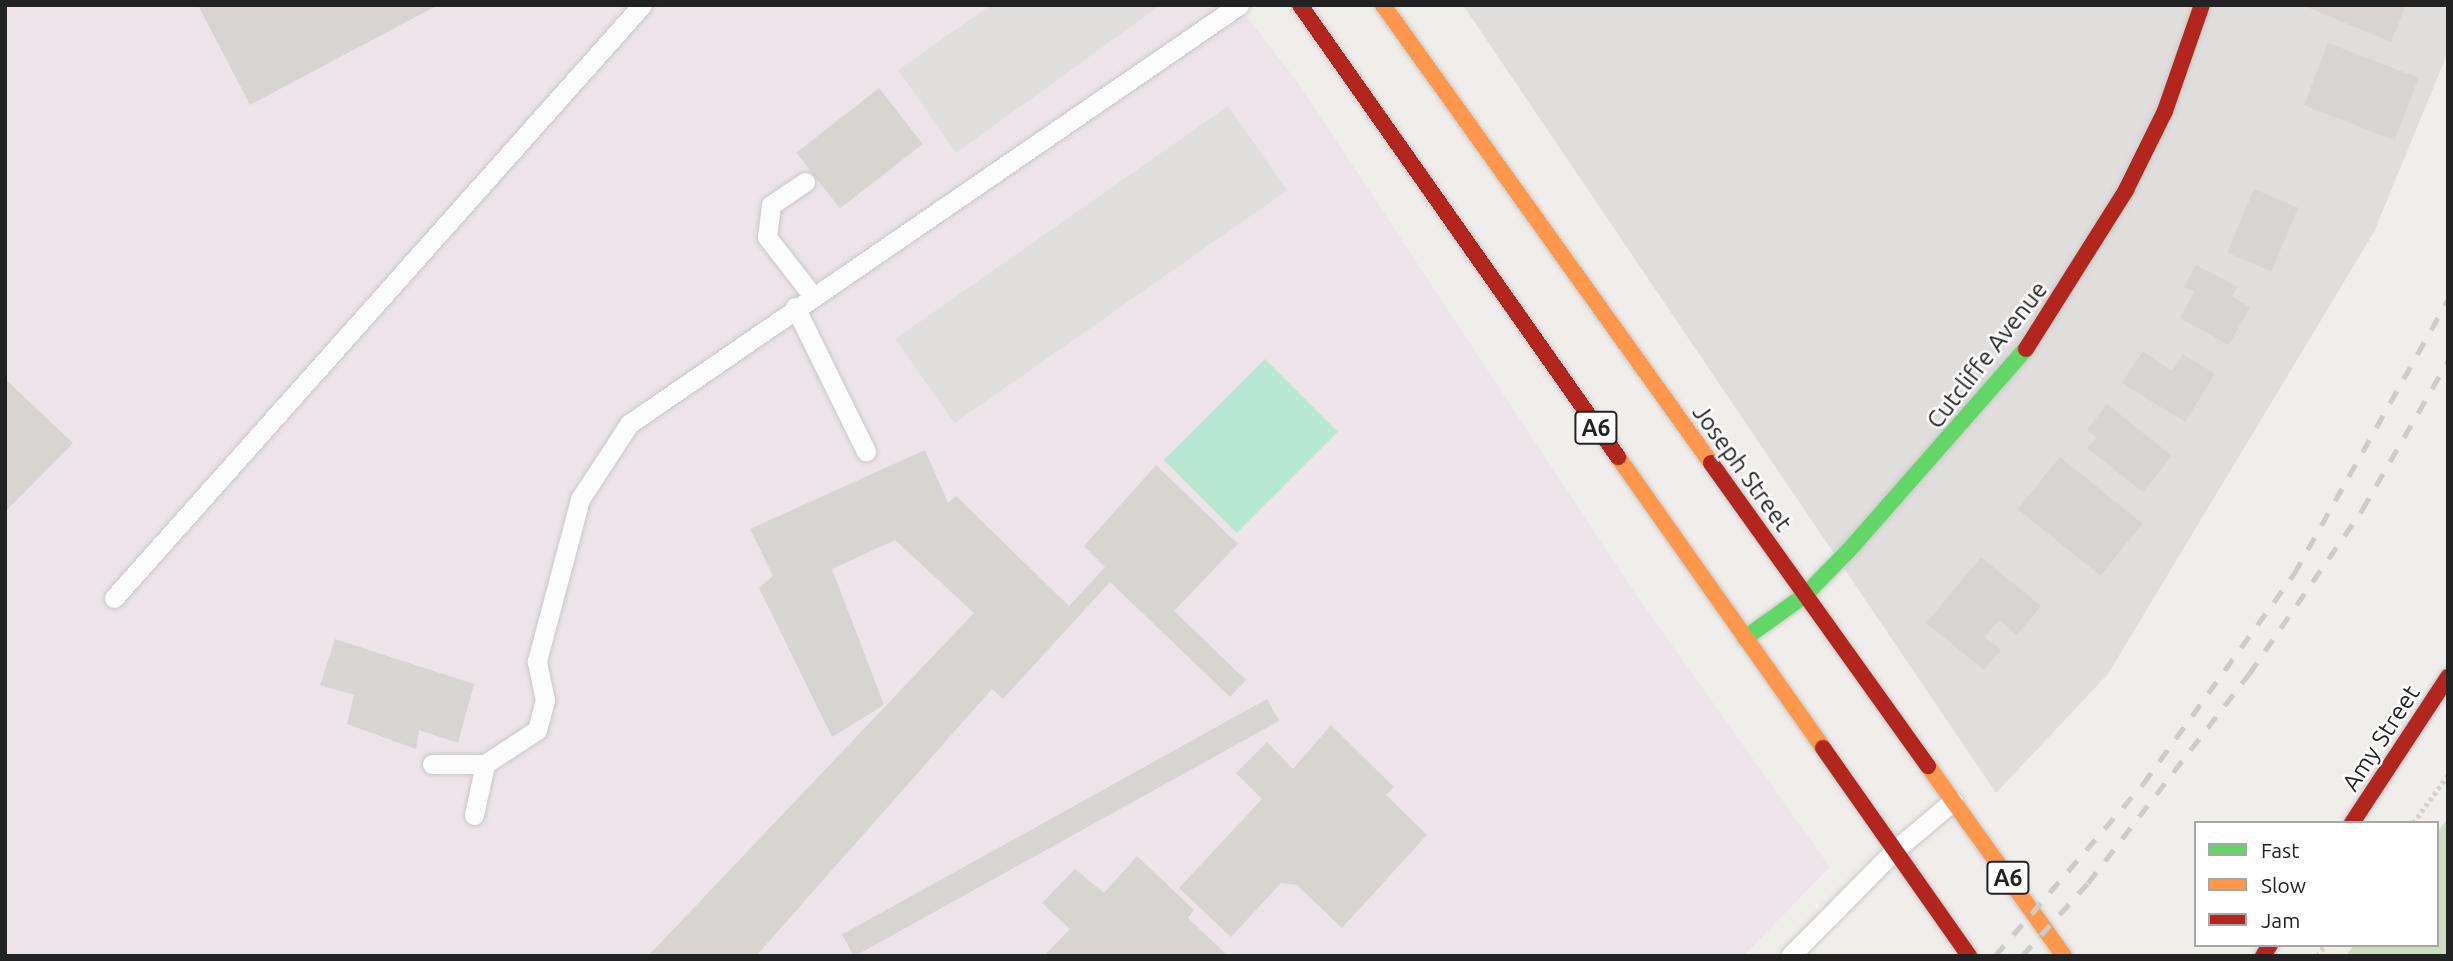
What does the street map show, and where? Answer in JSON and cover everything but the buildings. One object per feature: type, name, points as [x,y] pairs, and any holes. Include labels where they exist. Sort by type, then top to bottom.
[{"type":"main road","name":"A6","points":[[1300,5],[1969,956]]},
{"type":"main road","name":"Joseph Street","points":[[1383,5],[2064,956]]},
{"type":"main road","name":"Cutcliffe Avenue","points":[[1745,638],[1805,595],[1972,415],[2035,338],[2126,190],[2165,111],[2202,5]]},
{"type":"main road","name":"Amy Street","points":[[2353,821],[2448,677]]},
{"type":"lane","points":[[114,598],[642,5]]},
{"type":"lane","points":[[432,764],[485,764],[537,730],[545,700],[537,661],[580,499],[629,424],[811,295],[1239,5]]},
{"type":"lane","points":[[805,182],[771,205],[767,237],[811,295]]},
{"type":"lane","points":[[795,307],[866,452]]},
{"type":"lane","points":[[474,815],[485,764]]},
{"type":"lane","points":[[1790,956],[1895,850],[1953,801]]},
{"type":"path","points":[[2414,821],[2448,775]]},
{"type":"shaded area","points":[[5,5],[1238,5],[1299,84],[1634,592],[1830,867],[1743,956],[5,956]]},
{"type":"shaded area","points":[[991,5],[1161,5],[956,153],[898,70]]},
{"type":"shaded area","points":[[1463,5],[2448,5],[2448,52],[2374,232],[2108,674],[1996,793]]},
{"type":"shaded area","points":[[1228,106],[1287,190],[955,423],[895,339]]},
{"type":"green space","points":[[1265,359],[1338,432],[1237,533],[1164,460]]},
{"type":"green space","points":[[2448,818],[2448,956],[2346,956],[2353,947],[2439,947],[2439,829]]},
{"type":"railway","points":[[1995,956],[2143,784],[2294,574],[2448,300]]},
{"type":"railway","points":[[2022,956],[2088,883],[2249,674],[2362,510],[2448,361]]},
{"type":"traffic: fast","points":[[1745,638],[1805,595],[1850,549],[2026,349]]},
{"type":"traffic: slow","points":[[1383,5],[1711,463]]},
{"type":"traffic: slow","points":[[1618,457],[1823,748]]},
{"type":"traffic: slow","points":[[1928,766],[2064,956]]},
{"type":"traffic: jam","points":[[1300,5],[1618,457]]},
{"type":"traffic: jam","points":[[2026,349],[2126,190],[2165,111],[2202,5]]},
{"type":"traffic: jam","points":[[1711,463],[1928,766]]},
{"type":"traffic: jam","points":[[2353,821],[2448,677]]},
{"type":"traffic: jam","points":[[1823,748],[1969,956]]},
{"type":"traffic: jam","points":[[2263,956],[2269,947]]}]
